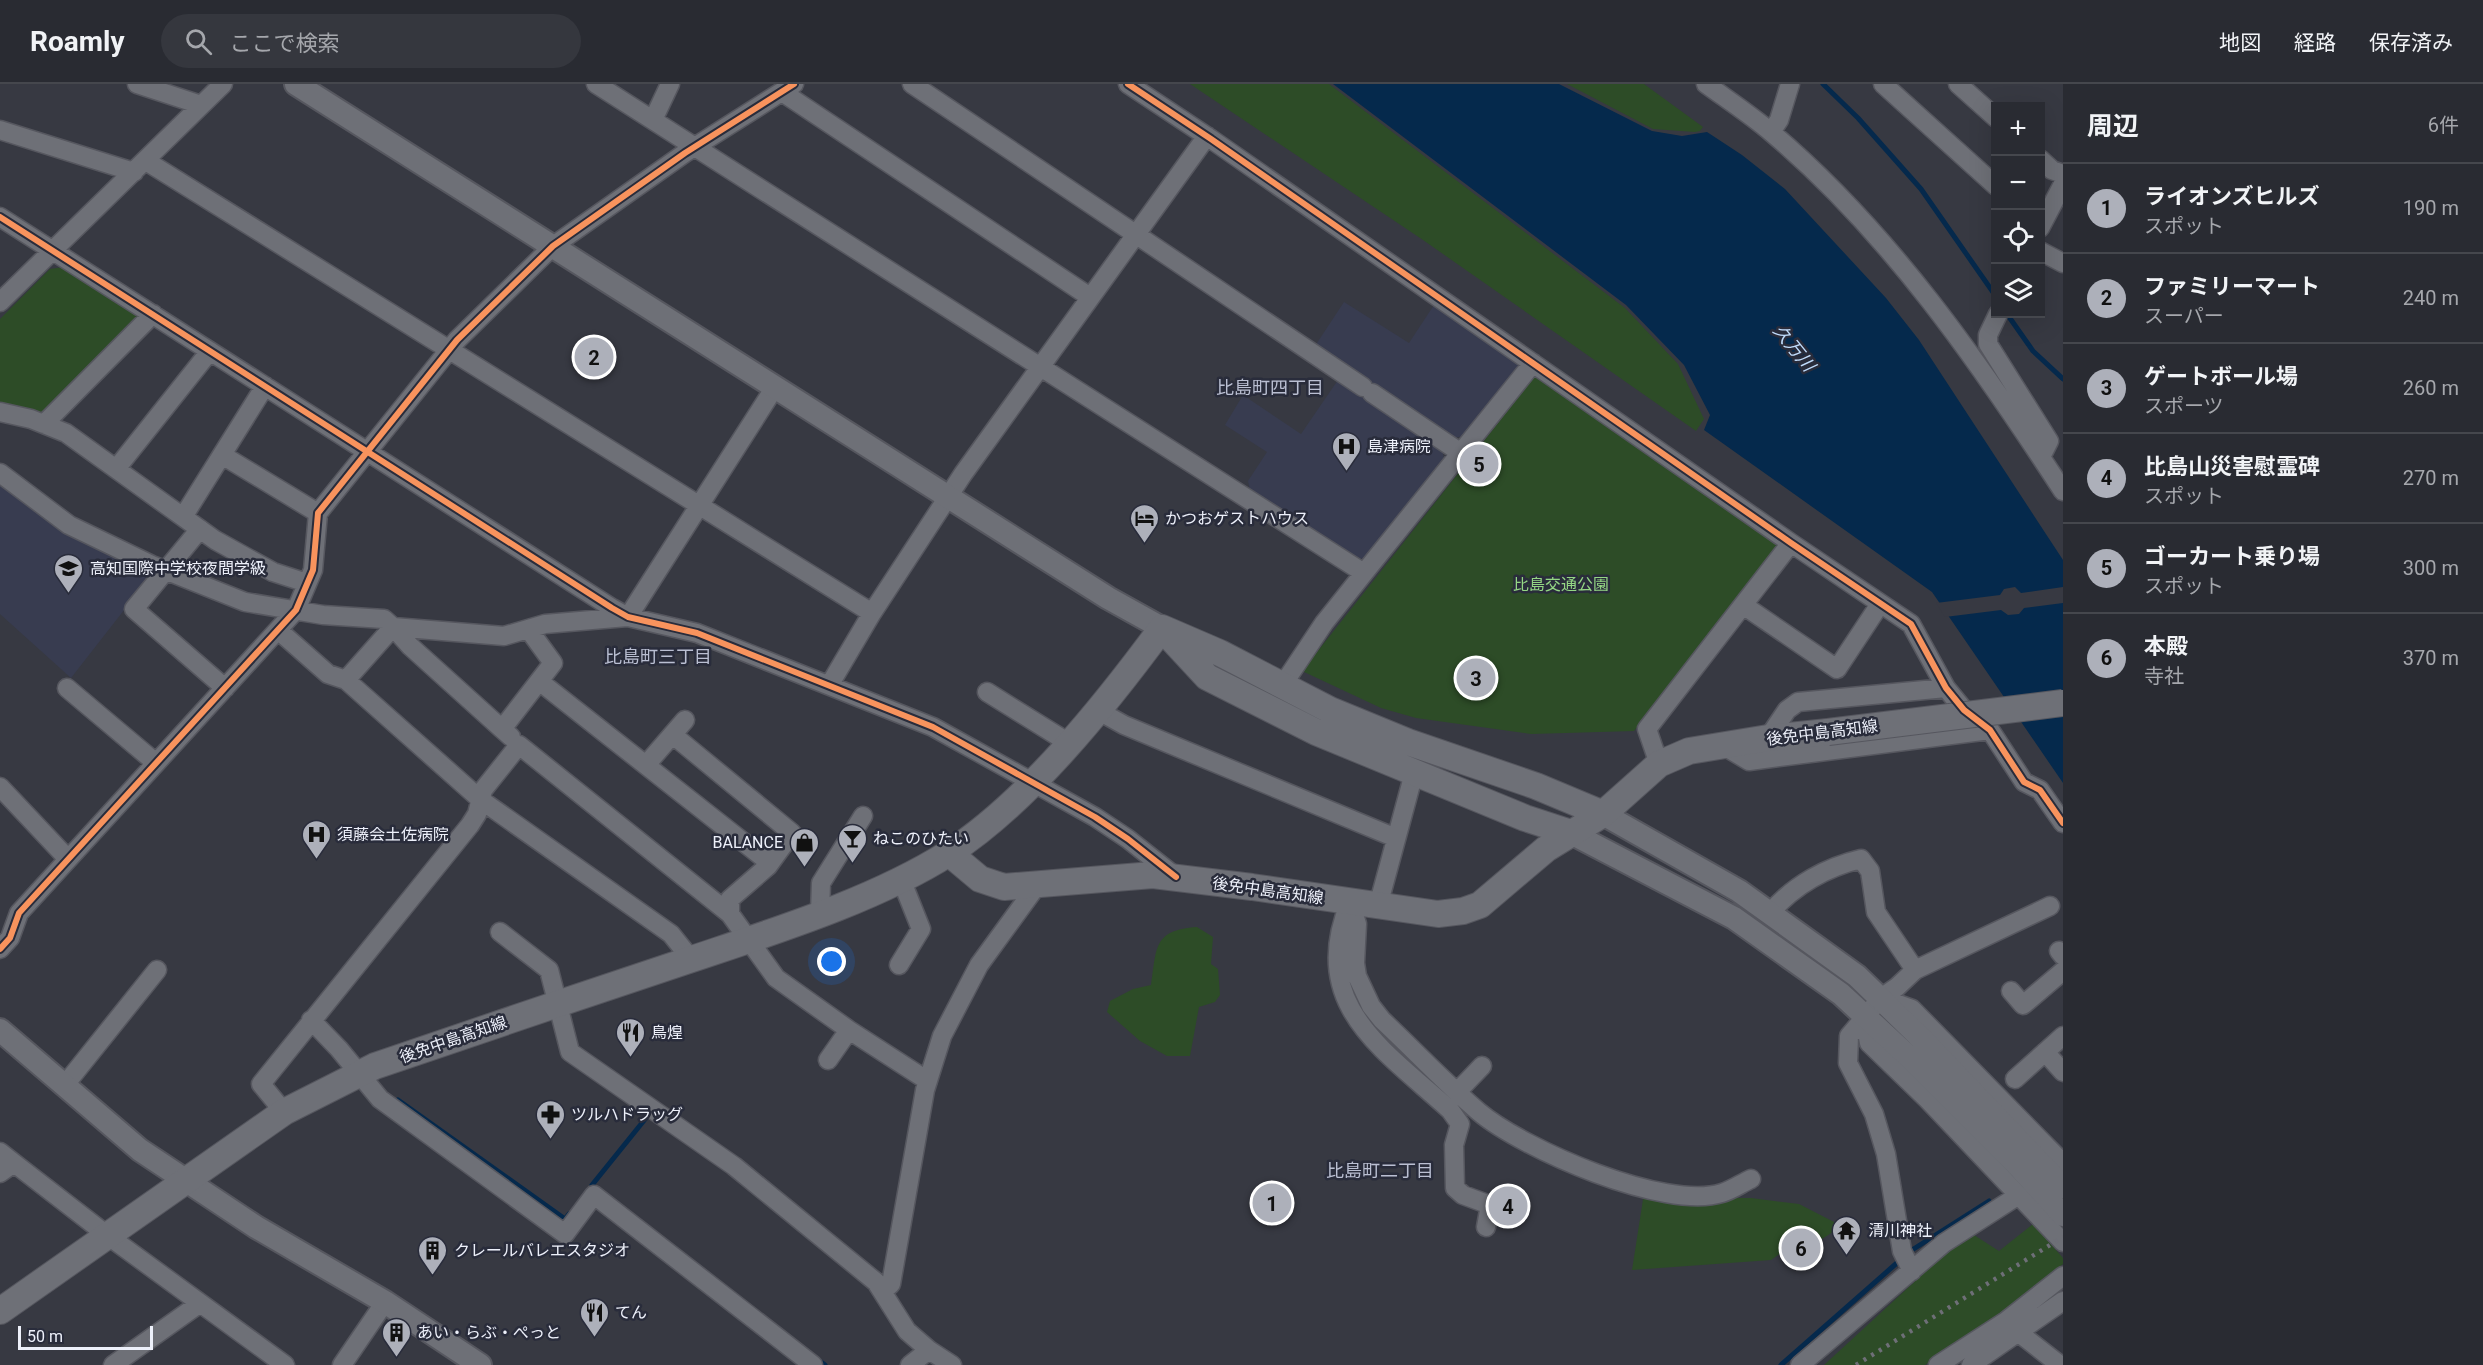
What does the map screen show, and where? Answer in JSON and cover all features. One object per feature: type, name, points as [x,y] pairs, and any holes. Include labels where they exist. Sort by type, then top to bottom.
[{"type":"main road","points":[[1162,628],[1220,653],[1330,710],[1408,742],[1536,786],[1603,814]]},
{"type":"main road","points":[[1162,628],[1207,676],[1316,732],[1525,819],[1571,833]]},
{"type":"main road","name":"後免中島高知線","points":[[0,1311],[284,1113],[358,1074],[375,1066],[748,940],[879,891],[949,853],[981,828],[1032,782],[1069,743],[1131,670],[1162,628]]},
{"type":"main road","name":"後免中島高知線","points":[[949,853],[982,881],[1004,887],[1153,875],[1438,914],[1463,911],[1480,905],[1546,849],[1603,814],[1659,764],[1689,752],[1768,738],[2063,703]]},
{"type":"street","points":[[137,84],[201,105]]},
{"type":"street","points":[[0,302],[223,84]]},
{"type":"street","points":[[296,84],[1108,598],[1162,628]]},
{"type":"street","points":[[596,84],[1364,573]]},
{"type":"street","points":[[653,120],[670,84]]},
{"type":"street","points":[[912,84],[1461,453]]},
{"type":"street","points":[[1128,84],[1207,136],[1911,624],[1946,688],[1964,710],[1990,730],[2024,782],[2040,790],[2063,823]]},
{"type":"street","points":[[1706,84],[1772,132],[1830,187],[1910,276],[1964,346],[2063,491]]},
{"type":"street","points":[[1772,132],[1779,120],[1790,84]]},
{"type":"street","points":[[1883,84],[1991,182]]},
{"type":"street","points":[[1958,84],[1991,114]]},
{"type":"street","points":[[0,949],[10,938],[7,924],[296,610],[313,570],[318,513],[447,349],[553,246],[695,147],[788,88],[1090,297]]},
{"type":"street","points":[[0,130],[140,167],[447,349],[872,613]]},
{"type":"street","points":[[830,684],[872,613],[948,496],[1039,366],[1207,136]]},
{"type":"street","points":[[2045,164],[2052,170],[2063,174]]},
{"type":"street","points":[[2045,220],[2063,184]]},
{"type":"street","points":[[0,218],[628,617]]},
{"type":"street","points":[[2045,254],[2063,263]]},
{"type":"street","points":[[44,424],[153,314]]},
{"type":"street","points":[[1996,318],[1988,335],[1988,344],[2049,441],[2041,457]]},
{"type":"street","points":[[116,469],[210,351]]},
{"type":"street","points":[[1282,686],[1324,624],[1533,363]]},
{"type":"street","points":[[183,517],[265,386]]},
{"type":"street","points":[[628,617],[775,387]]},
{"type":"street","points":[[0,412],[66,432],[215,540],[273,572],[307,583]]},
{"type":"street","points":[[222,455],[318,513]]},
{"type":"street","points":[[0,473],[69,525],[164,570],[245,602],[323,615],[384,619],[410,646],[519,745],[730,914],[776,978],[849,1030],[928,1081]]},
{"type":"street","points":[[200,529],[134,609],[225,688]]},
{"type":"street","points":[[1659,764],[1647,729],[1791,543]]},
{"type":"street","points":[[1743,605],[1837,669],[1880,604]]},
{"type":"street","points":[[393,627],[504,636],[545,624],[628,617],[697,633],[830,684],[933,727],[1060,796],[1128,838],[1176,877]]},
{"type":"street","points":[[346,680],[393,627]]},
{"type":"street","points":[[278,630],[328,674],[346,680],[481,800],[671,934],[691,959]]},
{"type":"street","points":[[502,729],[553,663],[529,630]]},
{"type":"street","points":[[539,681],[770,863]]},
{"type":"street","points":[[68,688],[156,764]]},
{"type":"street","points":[[1768,738],[1787,710],[1798,702],[1946,688]]},
{"type":"street","points":[[987,692],[1069,743]]},
{"type":"street","points":[[1097,710],[1124,725],[1396,837]]},
{"type":"street","points":[[646,765],[685,720]]},
{"type":"street","points":[[1724,746],[1749,761],[1990,730]]},
{"type":"street","points":[[673,735],[792,833],[770,863],[730,899],[730,914]]},
{"type":"street","points":[[284,1113],[261,1084],[470,825],[477,814],[483,790],[519,745]]},
{"type":"street","points":[[1378,906],[1414,773]]},
{"type":"street","points":[[0,786],[68,859]]},
{"type":"street","points":[[1603,814],[1667,848],[1771,912],[1857,976],[1881,998],[2063,1187]]},
{"type":"street","points":[[820,913],[821,883],[863,816]]},
{"type":"street","points":[[1571,833],[1734,918],[1841,994],[2005,1153],[2063,1215]]},
{"type":"street","points":[[1771,912],[1785,897],[1826,870],[1861,859],[1870,871],[1876,912],[1915,970]]},
{"type":"street","points":[[899,965],[921,929],[901,879]]},
{"type":"street","points":[[883,1291],[891,1284],[928,1081],[942,1036],[995,942],[1038,884]]},
{"type":"street","points":[[1350,902],[1358,924],[1356,970],[1371,1006],[1382,1020],[1479,1112],[1506,1131],[1578,1168],[1669,1193],[1705,1195],[1721,1193],[1751,1179]]},
{"type":"street","points":[[1350,902],[1341,924],[1337,966],[1347,1004],[1365,1033],[1450,1110],[1460,1124],[1454,1145],[1455,1188],[1462,1195],[1490,1205],[1486,1227]]},
{"type":"street","points":[[1912,1271],[1902,1251],[1886,1154],[1874,1114],[1848,1063],[1849,1036],[1864,1015],[1915,970],[2050,906]]},
{"type":"street","points":[[500,932],[549,970],[570,1052],[734,1166],[876,1282],[908,1331],[929,1350],[952,1365]]},
{"type":"street","points":[[64,1086],[157,970]]},
{"type":"street","points":[[2011,991],[2023,1005],[2063,971]]},
{"type":"street","points":[[1881,998],[1912,1009],[2063,1162]]},
{"type":"street","points":[[1864,1015],[1869,1043],[1928,1100],[2063,1242]]},
{"type":"street","points":[[311,1020],[339,1049],[380,1099],[566,1234],[594,1195],[813,1365]]},
{"type":"street","points":[[0,1030],[140,1150],[256,1227],[385,1302],[480,1365]]},
{"type":"street","points":[[828,1060],[849,1030]]},
{"type":"street","points":[[2015,1079],[2063,1035]]},
{"type":"street","points":[[2045,1052],[2063,1072]]},
{"type":"street","points":[[1458,1091],[1482,1066]]},
{"type":"street","points":[[5,1163],[285,1365]]},
{"type":"street","points":[[1800,1365],[1944,1243],[2019,1194]]},
{"type":"street","points":[[1938,1365],[2006,1321],[2063,1276]]},
{"type":"street","points":[[1971,1365],[2063,1301]]},
{"type":"street","points":[[342,1365],[385,1302]]},
{"type":"street","points":[[113,1365],[199,1304]]},
{"type":"street","points":[[2019,1333],[2060,1365]]},
{"type":"street","points":[[910,1365],[929,1350]]},
{"type":"shaded area","name":"島津病院","points":[[1344,302],[1409,343],[1434,305],[1521,366],[1465,436],[1452,438],[1315,346]]},
{"type":"shaded area","name":"島津病院","points":[[1338,380],[1442,450],[1445,462],[1369,558],[1357,559],[1250,490],[1248,481],[1267,452],[1225,425],[1243,395],[1301,434]]},
{"type":"shaded area","name":"高知国際中学校夜間学級","points":[[0,480],[153,573],[71,678],[0,614]]},
{"type":"green space","points":[[1190,84],[1329,84],[1625,308],[1678,364],[1704,419],[1696,431],[1423,240]]},
{"type":"green space","points":[[1567,84],[1644,84],[1703,127],[1700,131],[1695,132],[1653,129]]},
{"type":"green space","points":[[64,267],[138,315],[138,323],[50,409],[41,414],[0,404],[0,319],[50,269]]},
{"type":"green space","name":"比島交通公園","points":[[1536,375],[1781,548],[1634,731],[1531,734],[1416,718],[1381,708],[1302,671]]},
{"type":"green space","points":[[1197,927],[1213,937],[1211,964],[1218,969],[1220,995],[1215,1002],[1199,1007],[1190,1056],[1167,1056],[1140,1041],[1107,1012],[1110,1001],[1133,989],[1151,985],[1156,952],[1164,937],[1172,932]]},
{"type":"green space","points":[[1644,1193],[1707,1198],[1751,1198],[1799,1204],[1836,1223],[1836,1230],[1822,1239],[1811,1232],[1771,1260],[1632,1270]]},
{"type":"green space","points":[[2033,1224],[2063,1258],[2063,1264],[1988,1323],[1925,1365],[1824,1365],[1948,1251],[1974,1235],[1999,1251]]},
{"type":"water","name":"久万川","points":[[1333,84],[1559,84],[1652,131],[1682,136],[1707,132],[1742,155],[1785,189],[1886,298],[1919,340],[2063,560],[2063,783],[1932,592],[1704,430],[1710,415],[1684,365],[1626,305]]},
{"type":"pier","points":[[2015,587],[2021,593],[2063,587],[2063,603],[2024,608],[2019,614],[2008,615],[2001,610],[1945,617],[1936,603],[2000,595],[2004,589]]},
{"type":"waterway","points":[[1823,84],[1858,118],[1921,189],[1991,289]]},
{"type":"waterway","points":[[2010,318],[2033,351],[2063,379]]},
{"type":"waterway","points":[[398,1100],[565,1219],[569,1214]]},
{"type":"waterway","points":[[592,1185],[646,1118]]},
{"type":"waterway","points":[[1912,1250],[1989,1201]]},
{"type":"waterway","points":[[1781,1365],[1898,1262]]},
{"type":"waterway","points":[[817,1359],[825,1365]]},
{"type":"railway","points":[[1856,1365],[2063,1237]]},
{"type":"cycle path","points":[[0,949],[10,938],[19,913],[296,610],[313,570],[318,513],[457,340],[553,246],[685,153],[794,84]]},
{"type":"cycle path","points":[[1128,84],[1211,139],[1911,624],[1946,688],[1964,710],[1990,730],[2024,782],[2040,790],[2063,823]]},
{"type":"cycle path","points":[[0,217],[628,617],[697,633],[933,727],[1095,817],[1128,839],[1176,877]]},
{"type":"place","name":"ファミリーマート","points":[[594,357]]},
{"type":"place","name":"ゴーカート乗り場","points":[[1479,464]]},
{"type":"place","name":"島津病院","points":[[1346,472]]},
{"type":"place","name":"かつおゲストハウス","points":[[1144,544]]},
{"type":"place","name":"高知国際中学校夜間学級","points":[[69,594]]},
{"type":"place","name":"ゲートボール場","points":[[1476,678]]},
{"type":"place","name":"須藤会土佐病院","points":[[316,860]]},
{"type":"place","name":"ねこのひたい","points":[[852,864]]},
{"type":"place","name":"BALANCE","points":[[804,868]]},
{"type":"place","name":"鳥煌","points":[[630,1058]]},
{"type":"place","name":"ツルハドラッグ","points":[[550,1140]]},
{"type":"place","name":"ライオンズヒルズ","points":[[1272,1203]]},
{"type":"place","name":"比島山災害慰霊碑","points":[[1508,1206]]},
{"type":"place","name":"本殿","points":[[1801,1248]]},
{"type":"place","name":"清川神社","points":[[1847,1256]]},
{"type":"place","name":"クレールバレエスタジオ","points":[[433,1276]]},
{"type":"place","name":"てん","points":[[594,1338]]},
{"type":"place","name":"あい・らぶ・ぺっと","points":[[396,1358]]},
{"type":"district","name":"比島町四丁目","points":[[1270,388]]},
{"type":"district","name":"比島町三丁目","points":[[658,657]]},
{"type":"district","name":"比島町二丁目","points":[[1380,1171]]}]
